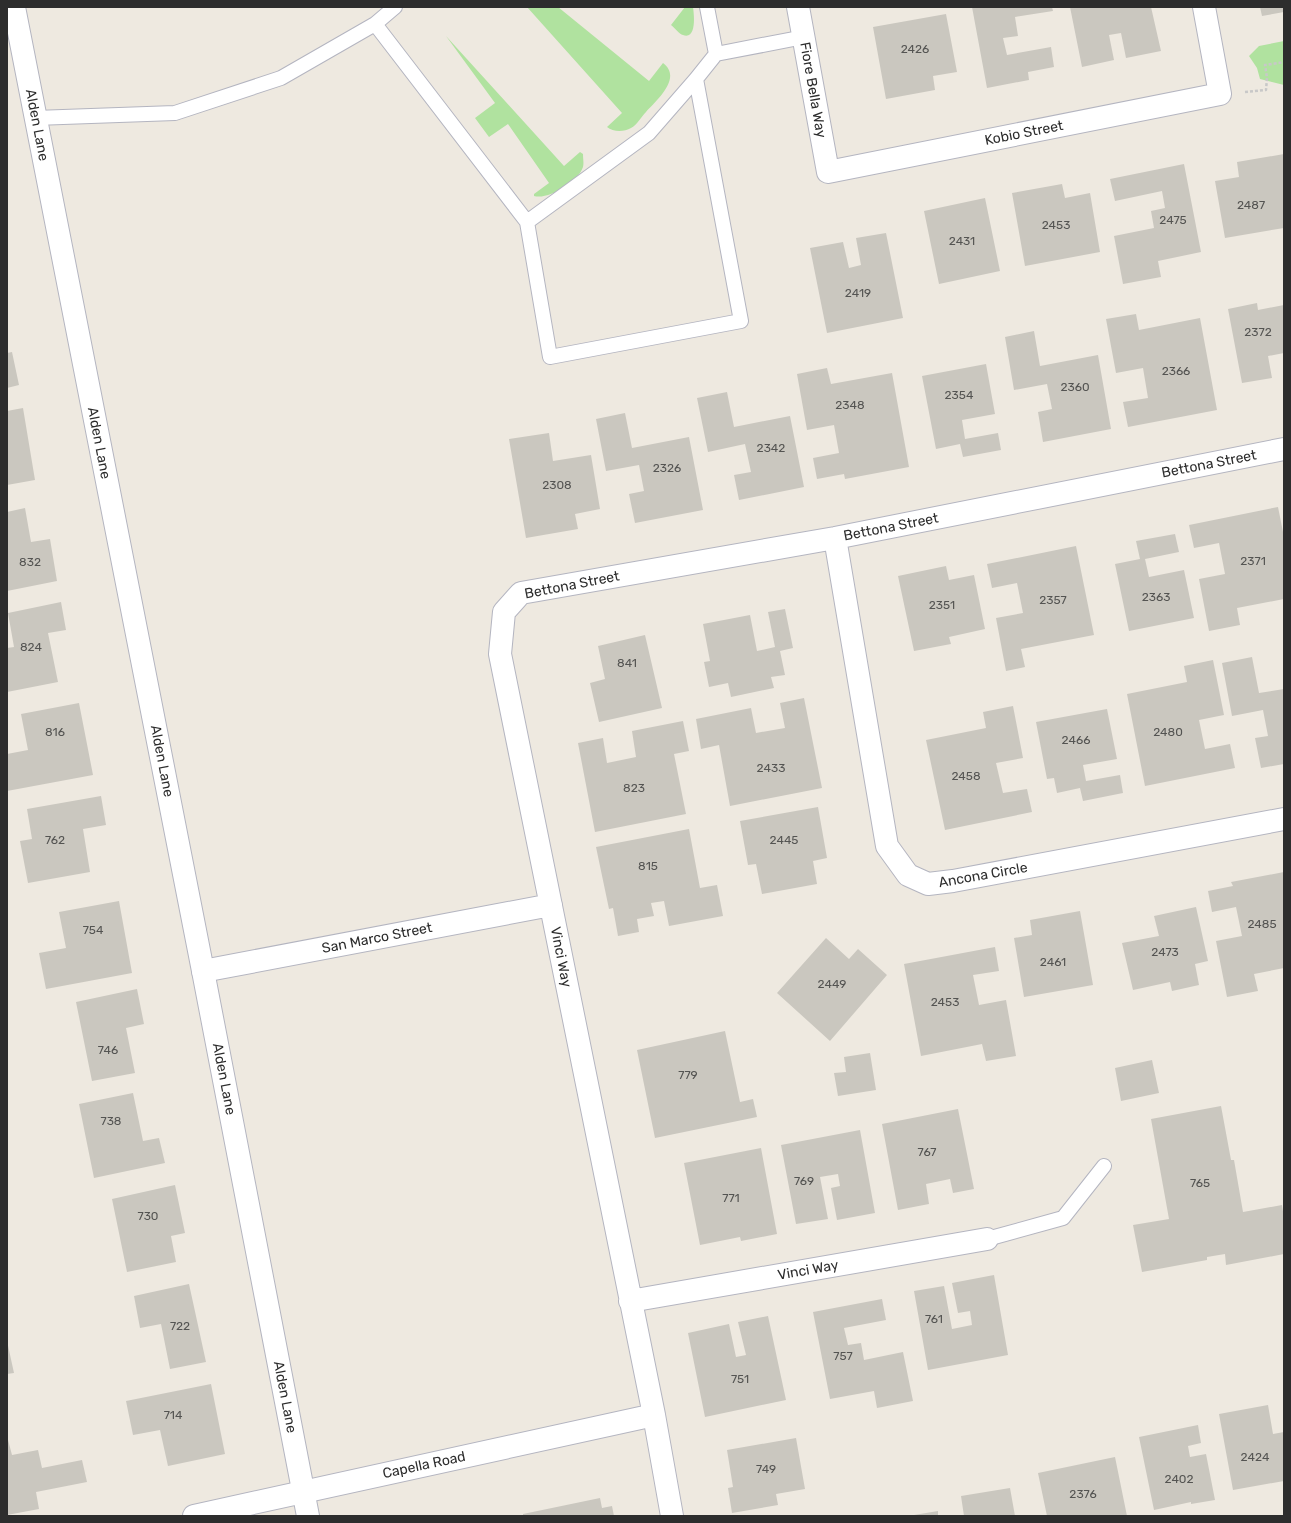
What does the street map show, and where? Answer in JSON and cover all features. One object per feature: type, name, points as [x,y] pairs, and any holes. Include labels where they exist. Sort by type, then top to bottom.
[{"type":"street","name":"Alden Lane","points":[[14,7],[13,35],[35,118],[203,971],[308,1516]]},
{"type":"street","name":"Fiore Bella Way","points":[[798,7],[828,172]]},
{"type":"street","points":[[1204,7],[1220,94]]},
{"type":"street","name":"Kobio Street","points":[[828,172],[1220,94]]},
{"type":"street","name":"Bettona Street","points":[[504,612],[521,593],[834,538],[1284,449]]},
{"type":"street","name":"Ancona Circle","points":[[834,538],[887,846],[908,875],[928,884],[953,881],[1284,818]]},
{"type":"street","name":"Vinci Way","points":[[504,612],[500,654],[654,1415],[672,1516]]},
{"type":"street","name":"San Marco Street","points":[[203,971],[551,905]]},
{"type":"street","name":"Vinci Way","points":[[630,1300],[987,1239]]},
{"type":"street","name":"Capella Road","points":[[194,1516],[654,1415]]},
{"type":"lane","points":[[35,118],[175,113],[281,78],[375,24],[395,7]]},
{"type":"lane","points":[[707,7],[716,54]]},
{"type":"lane","points":[[375,24],[527,222],[550,357],[741,321],[696,79]]},
{"type":"lane","points":[[527,222],[649,133],[716,54],[804,37]]},
{"type":"lane","points":[[987,1239],[1064,1218],[1104,1166]]},
{"type":"path","points":[[1220,94],[1266,90],[1267,78],[1265,65],[1284,62]]},
{"type":"green space","points":[[527,7],[558,7],[649,81],[663,63],[668,69],[670,75],[666,89],[633,127],[622,131],[609,129],[607,127],[622,113]]},
{"type":"green space","points":[[685,7],[693,7],[694,20],[693,30],[691,34],[687,36],[678,32],[671,25]]},
{"type":"green space","points":[[446,36],[564,166],[580,152],[583,154],[583,167],[580,173],[569,184],[555,193],[540,197],[534,196],[534,194],[549,183],[508,124],[489,137],[475,118],[495,103]]},
{"type":"green space","points":[[1284,41],[1284,85],[1260,79],[1257,68],[1249,56],[1259,46]]},
{"type":"building","points":[[972,7],[1052,7],[1053,11],[1015,17],[1018,36],[1003,38],[1007,55],[1051,47],[1054,67],[1028,72],[1029,80],[987,88]]},
{"type":"building","points":[[1070,7],[1151,7],[1161,51],[1126,58],[1121,33],[1109,35],[1114,60],[1082,67]]},
{"type":"building","points":[[1260,7],[1284,7],[1284,12],[1262,16]]},
{"type":"building","points":[[946,14],[957,72],[933,76],[935,90],[886,99],[873,27]]},
{"type":"building","points":[[1284,154],[1284,228],[1225,238],[1215,181],[1239,177],[1237,162]]},
{"type":"building","points":[[1184,164],[1201,252],[1158,261],[1161,277],[1123,284],[1114,236],[1154,228],[1151,211],[1165,208],[1162,191],[1115,201],[1110,179]]},
{"type":"building","points":[[1062,184],[1065,198],[1090,193],[1100,252],[1025,266],[1012,193]]},
{"type":"building","points":[[985,198],[1000,271],[939,284],[924,211]]},
{"type":"building","points":[[886,233],[903,318],[827,333],[810,248],[843,242],[849,268],[861,265],[856,238]]},
{"type":"building","points":[[1257,303],[1258,310],[1284,305],[1284,353],[1268,356],[1272,378],[1242,383],[1228,309]]},
{"type":"building","points":[[1136,314],[1139,330],[1200,318],[1217,410],[1128,427],[1123,402],[1148,398],[1143,368],[1116,373],[1106,319]]},
{"type":"building","points":[[1034,331],[1040,366],[1098,355],[1111,429],[1043,442],[1038,412],[1052,409],[1047,384],[1014,390],[1005,337]]},
{"type":"building","points":[[12,352],[19,385],[7,388],[7,353]]},
{"type":"building","points":[[986,364],[995,414],[962,420],[965,439],[998,433],[1001,450],[963,457],[960,444],[936,449],[922,376]]},
{"type":"building","points":[[827,368],[831,384],[892,373],[909,467],[845,479],[844,474],[817,479],[813,458],[839,453],[834,425],[807,430],[797,374]]},
{"type":"building","points":[[727,392],[734,427],[790,416],[804,487],[739,500],[734,475],[751,472],[745,444],[708,452],[697,398]]},
{"type":"building","points":[[23,408],[35,480],[7,485],[7,411]]},
{"type":"building","points":[[625,413],[632,448],[689,437],[703,510],[635,523],[629,494],[644,491],[639,465],[606,471],[596,419]]},
{"type":"building","points":[[549,433],[553,461],[591,455],[600,509],[575,514],[578,529],[526,538],[509,439]]},
{"type":"building","points":[[1278,507],[1284,537],[1284,599],[1237,608],[1240,625],[1209,631],[1199,579],[1225,574],[1219,543],[1194,548],[1189,525]]},
{"type":"building","points":[[25,508],[31,542],[50,539],[57,581],[7,591],[7,512]]},
{"type":"building","points":[[1175,534],[1179,552],[1145,559],[1149,577],[1184,570],[1194,618],[1129,631],[1115,564],[1140,559],[1136,541]]},
{"type":"building","points":[[1076,546],[1094,635],[1021,649],[1025,667],[1006,671],[996,618],[1023,613],[1017,583],[992,588],[987,564]]},
{"type":"building","points":[[946,566],[949,580],[974,575],[985,629],[949,637],[951,644],[914,651],[898,576]]},
{"type":"building","points":[[61,602],[66,630],[48,633],[58,682],[7,692],[7,648],[14,647],[8,613]]},
{"type":"building","points":[[785,609],[793,648],[780,651],[785,675],[771,677],[774,688],[731,697],[728,683],[709,687],[704,662],[710,661],[703,624],[750,615],[757,651],[775,647],[768,612]]},
{"type":"building","points":[[645,635],[662,708],[599,722],[590,683],[605,679],[598,646]]},
{"type":"building","points":[[1252,657],[1259,693],[1284,689],[1284,764],[1261,768],[1255,738],[1268,736],[1263,710],[1232,716],[1222,663]]},
{"type":"building","points":[[1213,660],[1224,715],[1199,720],[1205,749],[1230,744],[1235,768],[1145,786],[1127,694],[1187,682],[1184,666]]},
{"type":"building","points":[[804,698],[822,788],[730,806],[719,745],[701,749],[696,719],[751,708],[756,733],[785,728],[780,703]]},
{"type":"building","points":[[79,703],[93,775],[7,791],[7,754],[28,750],[21,714]]},
{"type":"building","points":[[1013,706],[1023,758],[996,763],[1003,793],[1027,789],[1032,812],[945,830],[926,740],[986,728],[983,712]]},
{"type":"building","points":[[1107,709],[1117,759],[1083,765],[1086,781],[1120,775],[1123,793],[1083,801],[1080,788],[1057,793],[1054,778],[1047,779],[1036,722]]},
{"type":"building","points":[[683,721],[689,751],[674,754],[686,814],[595,832],[578,743],[603,738],[607,763],[636,757],[632,731]]},
{"type":"building","points":[[101,796],[106,825],[83,829],[90,872],[28,883],[20,841],[32,839],[27,809]]},
{"type":"building","points":[[818,807],[827,858],[813,861],[817,884],[762,894],[756,864],[748,865],[740,821]]},
{"type":"building","points":[[689,829],[700,888],[717,885],[723,916],[669,926],[664,901],[651,903],[654,916],[637,919],[639,932],[618,936],[613,908],[609,909],[596,847]]},
{"type":"building","points":[[1284,872],[1284,968],[1254,974],[1258,991],[1227,997],[1216,941],[1242,936],[1236,907],[1212,912],[1208,891],[1233,886],[1231,882]]},
{"type":"building","points":[[119,901],[132,973],[46,989],[39,953],[66,948],[59,912]]},
{"type":"building","points":[[1196,907],[1208,961],[1195,964],[1199,985],[1172,991],[1170,982],[1133,990],[1122,943],[1159,936],[1154,916]]},
{"type":"building","points":[[1080,911],[1093,985],[1024,997],[1014,938],[1032,935],[1030,920]]},
{"type":"building","points":[[826,938],[849,959],[858,949],[887,975],[830,1041],[777,993]]},
{"type":"building","points":[[995,947],[999,971],[973,975],[979,1005],[1006,1000],[1016,1056],[986,1061],[982,1044],[921,1056],[904,964]]},
{"type":"building","points":[[137,989],[144,1024],[126,1028],[135,1073],[92,1081],[76,1002]]},
{"type":"building","points":[[725,1031],[740,1102],[753,1099],[757,1117],[655,1138],[637,1050]]},
{"type":"building","points":[[870,1053],[876,1090],[838,1096],[834,1073],[846,1072],[844,1057]]},
{"type":"building","points":[[1152,1060],[1159,1093],[1121,1101],[1115,1068]]},
{"type":"building","points":[[133,1093],[143,1141],[159,1138],[165,1163],[94,1178],[79,1104]]},
{"type":"building","points":[[1221,1106],[1231,1160],[1234,1160],[1243,1212],[1282,1205],[1284,1218],[1284,1254],[1226,1265],[1225,1254],[1207,1257],[1207,1260],[1142,1272],[1133,1225],[1169,1219],[1151,1119]]},
{"type":"building","points":[[958,1109],[974,1189],[953,1193],[950,1179],[926,1184],[929,1204],[898,1210],[882,1124]]},
{"type":"building","points":[[860,1130],[875,1213],[837,1220],[831,1188],[840,1186],[838,1174],[820,1177],[828,1219],[796,1224],[781,1145]]},
{"type":"building","points":[[761,1148],[777,1234],[741,1241],[740,1237],[700,1245],[684,1163]]},
{"type":"building","points":[[175,1185],[185,1233],[171,1236],[176,1262],[127,1272],[112,1199]]},
{"type":"building","points":[[994,1275],[1008,1355],[928,1370],[914,1291],[944,1286],[952,1329],[972,1325],[970,1311],[958,1313],[952,1283]]},
{"type":"building","points":[[189,1284],[206,1362],[170,1369],[161,1324],[140,1328],[134,1296]]},
{"type":"building","points":[[882,1299],[886,1320],[844,1328],[848,1345],[861,1343],[864,1360],[903,1352],[913,1401],[877,1408],[874,1391],[830,1399],[813,1312]]},
{"type":"building","points":[[768,1316],[786,1400],[705,1417],[688,1333],[729,1324],[736,1357],[746,1355],[738,1322]]},
{"type":"building","points":[[7,1341],[14,1373],[7,1374]]},
{"type":"building","points":[[211,1384],[225,1454],[168,1466],[160,1430],[133,1435],[126,1401]]},
{"type":"building","points":[[1268,1405],[1273,1434],[1284,1432],[1284,1481],[1233,1490],[1219,1414]]},
{"type":"building","points":[[1198,1425],[1201,1443],[1188,1446],[1190,1457],[1206,1454],[1215,1500],[1191,1504],[1191,1502],[1154,1510],[1139,1437]]},
{"type":"building","points":[[7,1436],[12,1455],[38,1450],[42,1468],[82,1460],[87,1482],[36,1492],[39,1509],[7,1515]]},
{"type":"building","points":[[796,1438],[805,1489],[776,1494],[778,1505],[732,1513],[728,1488],[733,1487],[727,1450]]},
{"type":"building","points":[[1115,1457],[1127,1516],[1047,1516],[1038,1473]]},
{"type":"building","points":[[1010,1488],[1015,1516],[964,1516],[961,1496]]},
{"type":"building","points":[[600,1498],[602,1508],[612,1506],[614,1516],[523,1516],[523,1514]]},
{"type":"building","points":[[938,1511],[938,1516],[914,1516],[914,1515]]}]
